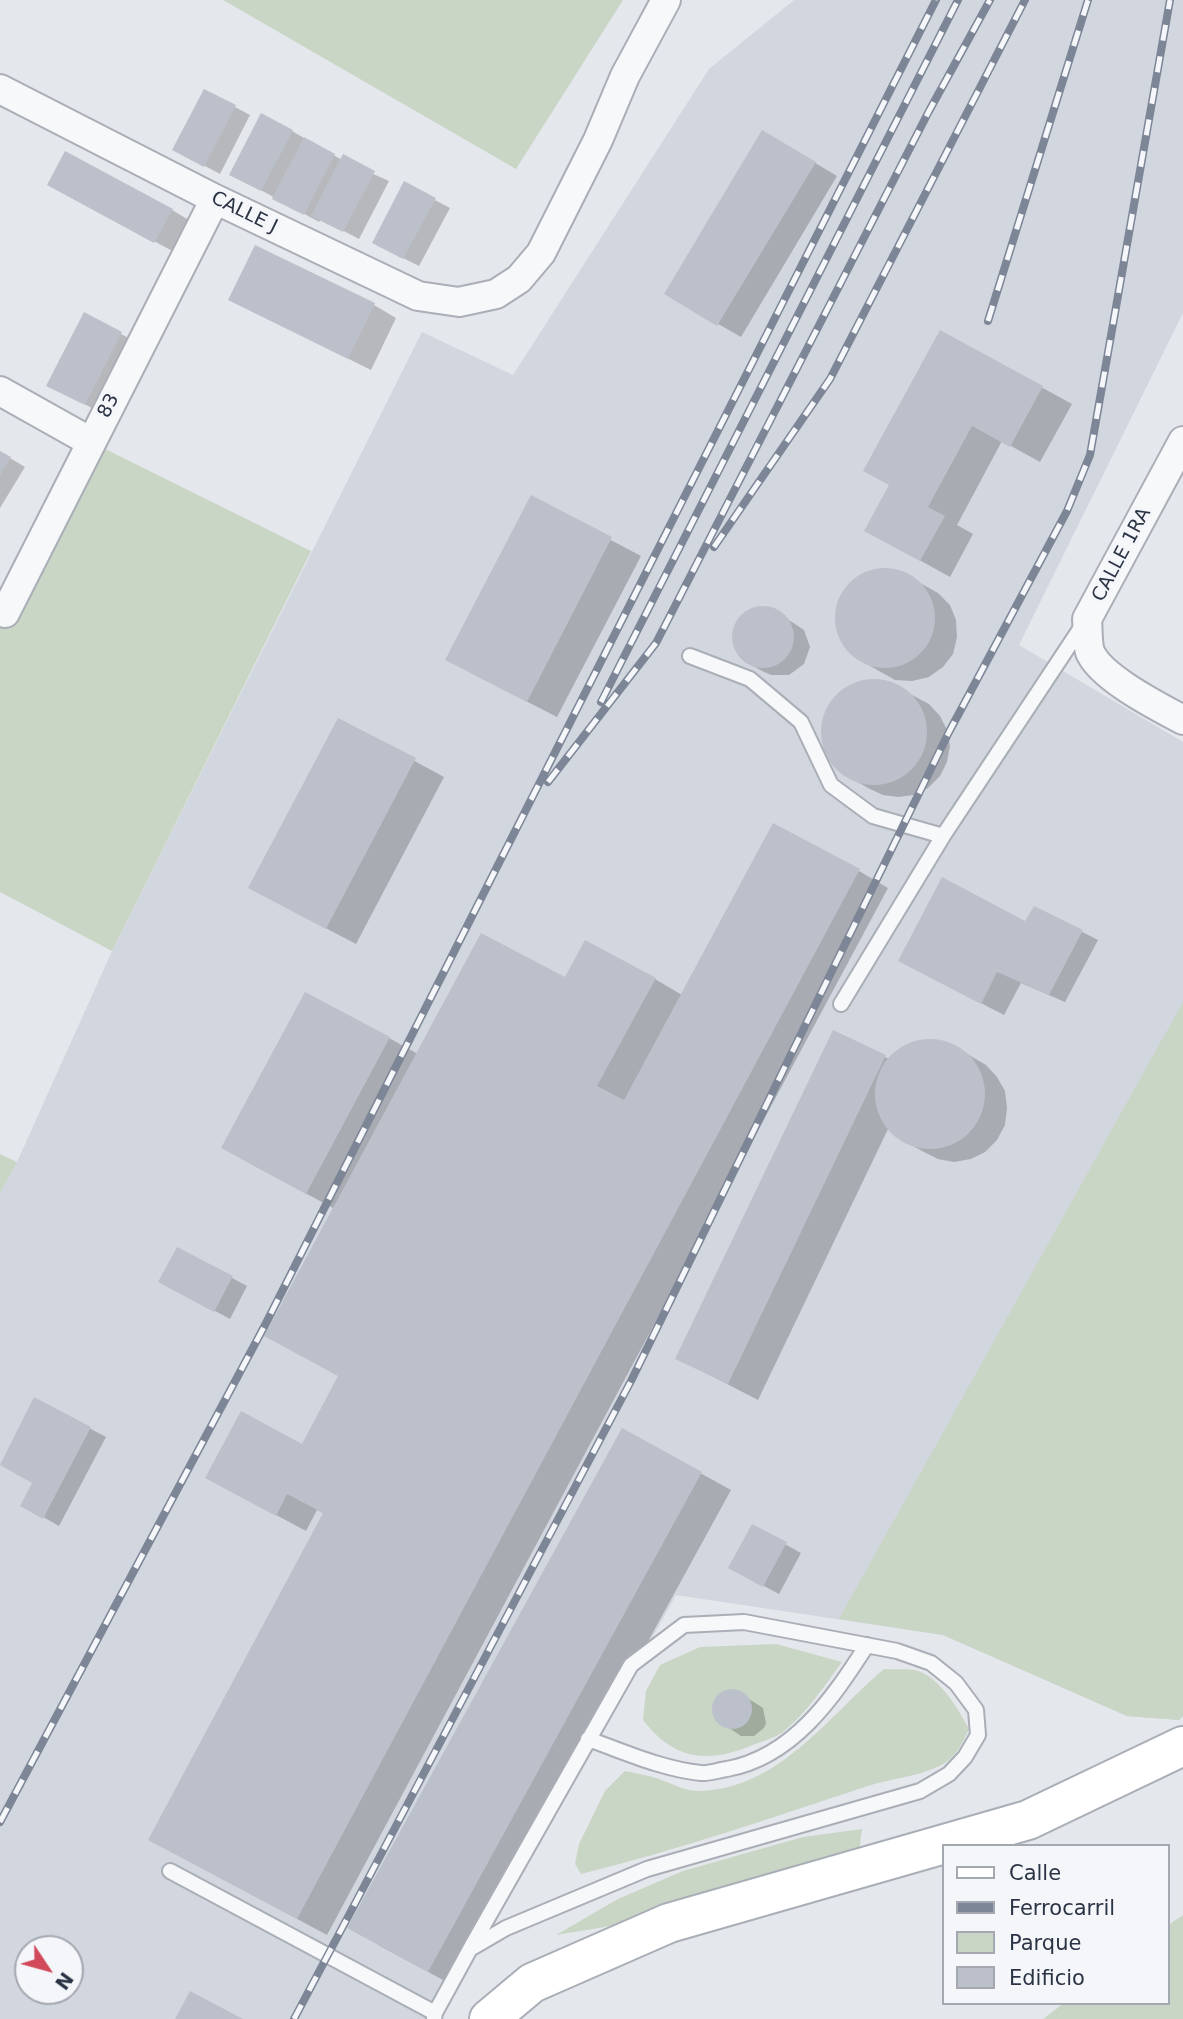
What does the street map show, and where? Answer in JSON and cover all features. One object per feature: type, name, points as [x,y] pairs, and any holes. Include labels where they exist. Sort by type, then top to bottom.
[{"type":"street","name":"CALLE J","points":[[0,89],[215,199],[418,296],[459,302],[496,294],[519,279],[541,253],[598,140],[625,76],[666,0]]},
{"type":"street","name":"83","points":[[2,611],[215,199]]},
{"type":"street","points":[[0,391],[91,442]]},
{"type":"street","name":"CALLE 1RA","points":[[1183,441],[1087,619],[1090,652],[1105,671],[1140,696],[1183,720]]},
{"type":"street","points":[[944,1844],[1028,1820],[1183,1746]]},
{"type":"street","points":[[489,2019],[532,1983],[669,1923],[942,1845]]},
{"type":"lane","points":[[841,1004],[943,835],[1087,619]]},
{"type":"lane","points":[[690,656],[750,679],[801,722],[831,785],[873,816],[943,835]]},
{"type":"lane","points":[[170,1871],[435,2016],[470,1949],[631,1665],[684,1625],[744,1622],[897,1651],[931,1663],[956,1683],[976,1710],[978,1735],[965,1757],[949,1774],[920,1791],[647,1869],[506,1928],[470,1949]]},
{"type":"lane","points":[[588,1739],[667,1766],[704,1773],[738,1767],[774,1753],[810,1722],[843,1683],[867,1645]]},
{"type":"shaded area","points":[[794,0],[1183,0],[1183,313],[1019,645],[1183,742],[1183,1716],[1179,1720],[1127,1716],[943,1635],[676,1595],[441,2019],[0,2019],[0,1192],[17,1162],[112,951],[422,332],[513,375],[709,69]]},
{"type":"green space","points":[[223,0],[623,0],[516,169]]},
{"type":"green space","points":[[91,442],[311,551],[112,951],[0,892],[0,610]]},
{"type":"green space","points":[[1183,1002],[1183,1716],[1179,1720],[1127,1716],[943,1635],[839,1619]]},
{"type":"green space","points":[[0,1154],[17,1162],[0,1193]]},
{"type":"green space","points":[[776,1644],[842,1662],[807,1708],[780,1734],[721,1755],[692,1755],[667,1743],[643,1720],[646,1691],[660,1665],[700,1647]]},
{"type":"green space","points":[[884,1669],[914,1670],[926,1675],[941,1687],[954,1704],[969,1729],[960,1747],[942,1765],[690,1844],[581,1874],[575,1864],[579,1844],[605,1791],[625,1771],[692,1791],[726,1787],[753,1778],[800,1748]]},
{"type":"green space","points":[[862,1829],[859,1853],[629,1923],[556,1935],[618,1899],[683,1871],[803,1837]]},
{"type":"green space","points":[[1183,1915],[1183,2019],[1043,2019],[1061,2005],[1169,2005],[1169,1925]]},
{"type":"building","points":[[204,89],[236,105],[204,167],[172,150]]},
{"type":"building","points":[[261,113],[293,130],[261,191],[229,175]]},
{"type":"building","points":[[762,130],[816,162],[717,326],[664,294]]},
{"type":"building","points":[[304,137],[335,154],[304,215],[272,199]]},
{"type":"building","points":[[65,151],[173,209],[154,243],[47,185]]},
{"type":"building","points":[[343,154],[375,171],[343,232],[311,216]]},
{"type":"building","points":[[404,181],[436,198],[403,259],[372,243]]},
{"type":"building","points":[[255,245],[375,303],[348,359],[228,300]]},
{"type":"building","points":[[84,312],[122,332],[85,405],[46,386]]},
{"type":"building","points":[[940,330],[1043,386],[1010,447],[972,426],[928,507],[945,516],[920,561],[864,531],[889,485],[863,471]]},
{"type":"building","points":[[0,451],[11,457],[0,475]]},
{"type":"building","points":[[531,495],[612,537],[527,702],[445,660]]},
{"type":"building","points":[[885,568],[904,572],[921,582],[931,599],[935,618],[931,637],[921,654],[904,664],[885,668],[866,664],[849,654],[839,637],[835,618],[839,599],[849,582],[866,572]]},
{"type":"building","points":[[757,606],[769,606],[785,615],[792,625],[792,649],[785,659],[769,668],[757,668],[746,663],[737,654],[732,643],[732,631],[737,620],[746,611]]},
{"type":"building","points":[[874,679],[894,683],[911,695],[923,712],[927,732],[923,752],[911,769],[894,781],[874,785],[854,781],[837,769],[825,752],[821,732],[825,712],[837,695],[854,683]]},
{"type":"building","points":[[338,718],[416,758],[326,929],[248,888]]},
{"type":"building","points":[[773,823],[860,869],[297,1919],[148,1840],[323,1513],[287,1494],[276,1516],[205,1478],[241,1411],[302,1444],[338,1376],[264,1336],[481,933],[565,977],[585,940],[656,978],[597,1086],[624,1100]]},
{"type":"building","points":[[942,877],[1025,921],[1034,906],[1083,930],[1049,995],[997,972],[981,1004],[898,961]]},
{"type":"building","points":[[305,992],[390,1037],[306,1194],[221,1148]]},
{"type":"building","points":[[833,1030],[886,1055],[728,1384],[675,1359]]},
{"type":"building","points":[[930,1039],[951,1044],[969,1055],[980,1073],[985,1094],[980,1115],[969,1133],[951,1144],[930,1149],[909,1144],[891,1133],[880,1115],[875,1094],[880,1073],[891,1055],[909,1044]]},
{"type":"building","points":[[177,1247],[233,1276],[214,1312],[158,1282]]},
{"type":"building","points":[[34,1397],[91,1427],[43,1519],[20,1506],[32,1483],[0,1465]]},
{"type":"building","points":[[622,1428],[702,1472],[428,1972],[347,1928]]},
{"type":"building","points":[[752,1524],[787,1542],[763,1587],[728,1568]]},
{"type":"building","points":[[732,1689],[746,1695],[752,1709],[746,1723],[732,1729],[718,1723],[712,1709],[718,1695]]},
{"type":"building","points":[[190,1991],[243,2019],[175,2019]]},
{"type":"railway","points":[[0,1822],[264,1327],[936,0]]},
{"type":"railway","points":[[601,702],[958,0]]},
{"type":"railway","points":[[548,782],[656,643],[929,111],[990,0]]},
{"type":"railway","points":[[714,547],[830,379],[1025,0]]},
{"type":"railway","points":[[988,321],[1088,0]]},
{"type":"railway","points":[[294,2019],[631,1381],[949,732],[1067,511],[1090,455],[1170,0]]}]
